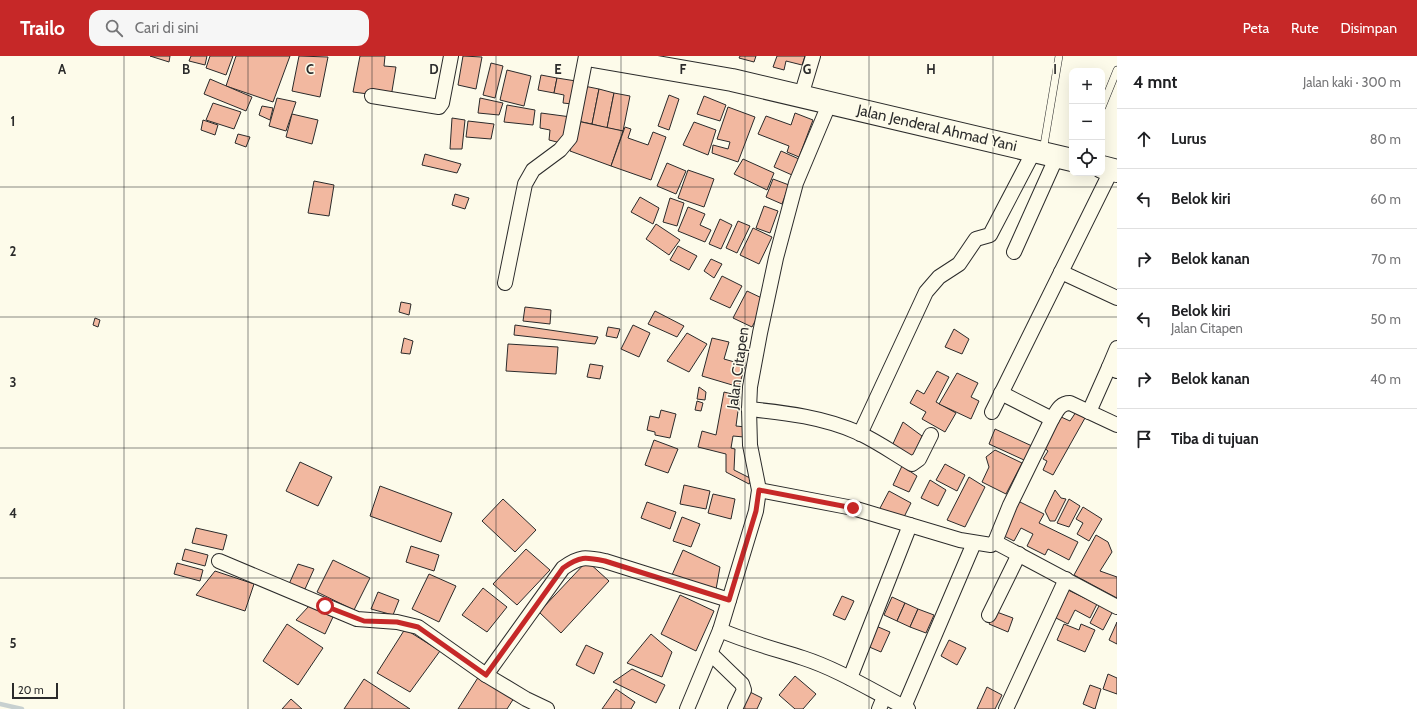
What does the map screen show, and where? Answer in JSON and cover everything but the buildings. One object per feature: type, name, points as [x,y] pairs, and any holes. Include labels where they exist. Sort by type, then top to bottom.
[{"type":"highway","name":"Jalan Jenderal Ahmad Yani","points":[[593,56],[732,80],[1052,155]]},
{"type":"street","points":[[372,96],[439,106],[442,104],[451,56]]},
{"type":"street","points":[[505,283],[525,184],[533,170],[560,150],[570,138],[586,56]]},
{"type":"street","points":[[801,96],[813,56]]},
{"type":"street","name":"Jalan Citapen","points":[[687,709],[720,630],[756,511],[759,490],[750,445],[748,409],[750,387],[760,333],[790,202],[802,166],[830,102]]},
{"type":"street","points":[[1014,252],[1052,155]]},
{"type":"street","points":[[860,434],[926,292],[939,277],[958,264],[976,239],[990,235],[1052,155]]},
{"type":"street","points":[[992,412],[1110,169]]},
{"type":"street","points":[[1061,272],[1117,298]]},
{"type":"street","points":[[1089,412],[1113,369],[1117,348]]},
{"type":"street","points":[[1002,393],[1052,419]]},
{"type":"street","points":[[759,490],[853,508],[989,546],[995,542],[1010,505],[1052,419],[1065,403],[1070,403],[1117,425]]},
{"type":"street","points":[[748,409],[811,417],[860,434],[912,464],[919,459],[931,434]]},
{"type":"street","points":[[850,678],[910,525]]},
{"type":"street","points":[[995,542],[1117,607]]},
{"type":"street","points":[[720,630],[758,646],[804,658],[850,678],[882,703],[906,708],[974,543]]},
{"type":"street","points":[[989,615],[1019,554]]},
{"type":"street","points":[[486,675],[563,568],[577,559],[588,557],[605,561],[729,600]]},
{"type":"street","points":[[219,561],[357,619],[397,622],[418,627],[486,675],[526,699],[547,709]]},
{"type":"street","points":[[1006,709],[1066,580]]},
{"type":"street","points":[[711,654],[742,684],[744,690],[735,709]]},
{"type":"lane","points":[[1052,155],[1058,56]]},
{"type":"lane","points":[[1104,104],[1117,70]]},
{"type":"waterway","points":[[0,704],[22,709]]},
{"type":"route","points":[[325,606],[364,621],[397,622],[418,627],[486,675],[563,568],[577,559],[588,557],[605,561],[729,600],[756,511],[759,490],[853,508]]}]
